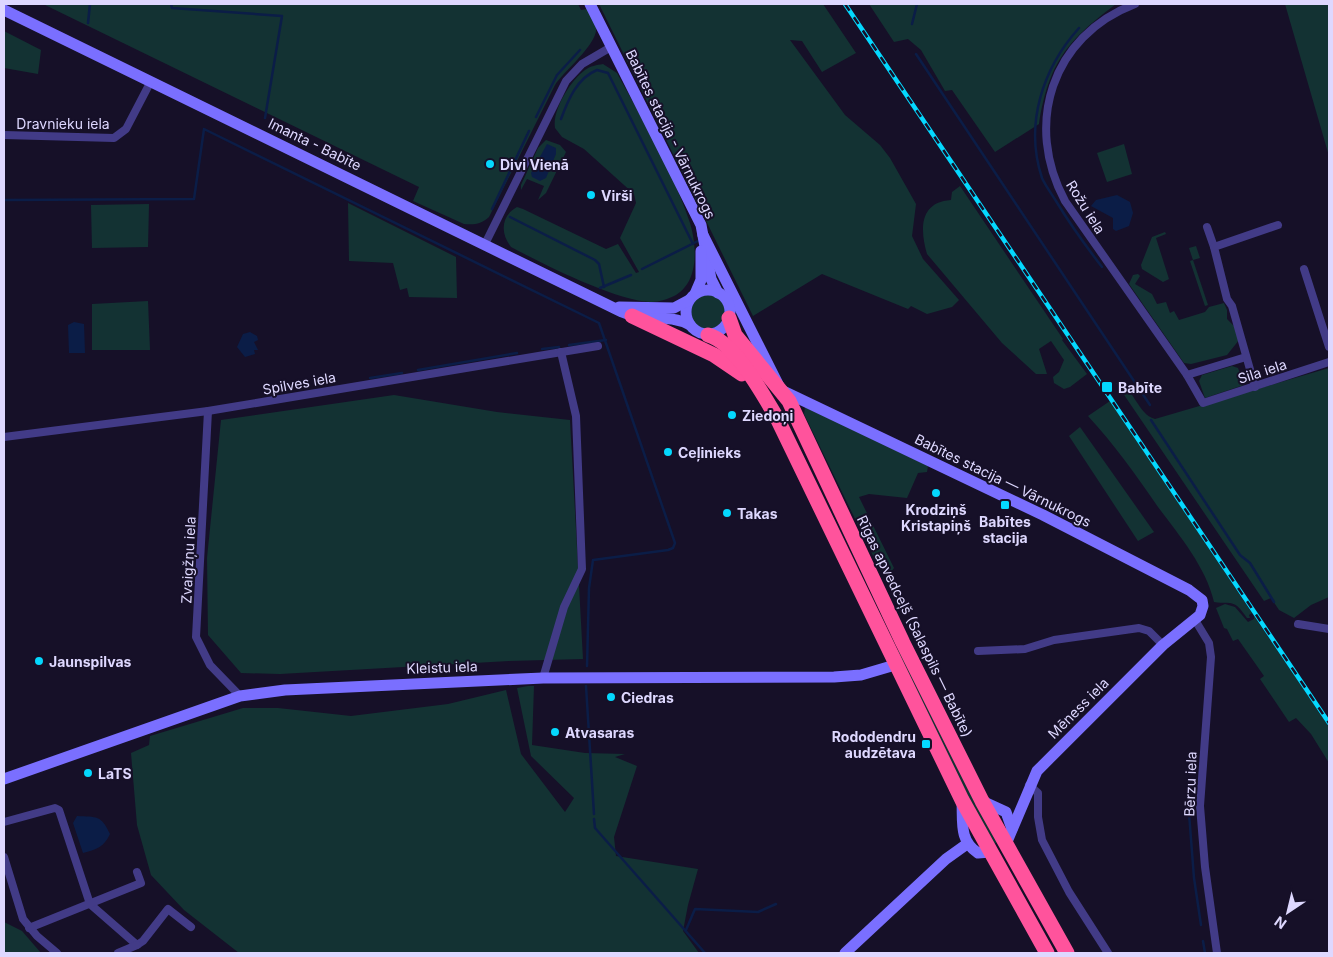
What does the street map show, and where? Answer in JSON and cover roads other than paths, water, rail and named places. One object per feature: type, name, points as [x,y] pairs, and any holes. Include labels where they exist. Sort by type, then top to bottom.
[{"type":"highway","points":[[632,316],[714,355],[739,372],[761,392]]},
{"type":"highway","name":"Rīgas apvedceļš (Salaspils — Babīte)","points":[[729,318],[735,335],[789,401],[903,643],[982,801],[1067,953]]},
{"type":"highway","points":[[708,335],[724,343],[761,392],[777,418],[962,800],[1047,953]]},
{"type":"main road","name":"Babītes stacija - Vārnukrogs","points":[[590,4],[701,225],[711,279],[718,293]]},
{"type":"main road","name":"Imanta - Babīte","points":[[4,10],[612,307],[632,316],[675,318],[690,325]]},
{"type":"main road","name":"Babītes stacija - Vārnukrogs","points":[[692,297],[701,280],[703,235]]},
{"type":"main road","points":[[703,235],[781,390]]},
{"type":"main road","points":[[707,290],[718,293],[727,301],[729,318],[719,332],[708,335],[698,332],[690,325],[686,316],[692,297],[707,290]]},
{"type":"main road","name":"Imanta - Babīte","points":[[612,307],[668,308],[679,306],[692,297]]},
{"type":"main road","name":"Babītes stacija — Vārnukrogs","points":[[781,390],[817,405],[958,476],[1043,515],[1190,590],[1202,600],[1203,606]]},
{"type":"main road","name":"Mēness iela","points":[[1006,844],[1029,785],[1037,772],[1163,645],[1200,615],[1203,606]]},
{"type":"main road","name":"Kleistu iela","points":[[4,779],[240,696],[284,690],[543,678],[834,677],[860,674],[895,665]]},
{"type":"main road","points":[[1001,810],[1012,808],[1024,798]]},
{"type":"main road","points":[[962,800],[962,831],[968,844],[978,853],[990,852]]},
{"type":"main road","points":[[982,801],[1001,810],[1009,817],[1012,829]]},
{"type":"main road","points":[[845,953],[946,859],[968,844]]},
{"type":"street","name":"Rožu iela","points":[[1135,4],[1110,16],[1091,31],[1072,50],[1062,66],[1048,100],[1044,133],[1046,150],[1053,175],[1065,201],[1188,375],[1203,403]]},
{"type":"street","points":[[485,244],[566,81],[582,64],[611,47]]},
{"type":"street","name":"Dravnieku iela","points":[[4,135],[114,138],[126,129],[151,81]]},
{"type":"street","points":[[1214,246],[1278,225]]},
{"type":"street","points":[[1207,227],[1214,246],[1227,299],[1232,306],[1255,387]]},
{"type":"street","points":[[1304,269],[1329,347]]},
{"type":"street","name":"Spilves iela","points":[[4,437],[208,411],[598,346]]},
{"type":"street","points":[[543,678],[564,607],[582,569],[576,416],[561,352]]},
{"type":"street","points":[[1188,375],[1246,357]]},
{"type":"street","name":"Sila iela","points":[[1203,403],[1329,362]]},
{"type":"street","name":"Zvaigžņu iela","points":[[208,411],[196,637],[210,665],[240,696]]},
{"type":"street","name":"Bērzu iela","points":[[1195,620],[1210,643],[1211,657],[1200,806],[1205,867],[1217,953]]},
{"type":"street","points":[[1298,624],[1329,630]]},
{"type":"street","points":[[978,652],[1024,649],[1054,640],[1139,628],[1148,631],[1163,645]]},
{"type":"street","points":[[1029,785],[1038,793],[1038,817],[1042,840],[1069,892],[1108,953]]},
{"type":"street","points":[[4,822],[55,808],[59,810],[90,904],[136,945]]},
{"type":"street","points":[[4,857],[23,919],[29,928],[57,953]]},
{"type":"street","points":[[29,928],[141,883],[137,872]]},
{"type":"street","points":[[118,953],[143,941],[168,909],[190,927]]},
{"type":"water","points":[[547,144],[556,148],[556,154],[546,178],[540,181],[532,177],[531,173]]},
{"type":"water","points":[[1117,195],[1130,202],[1133,213],[1129,226],[1116,231],[1113,229],[1113,218],[1091,206],[1096,200]]},
{"type":"water","points":[[74,322],[84,324],[85,353],[69,353],[68,325]]},
{"type":"water","points":[[250,332],[257,336],[258,340],[254,342],[258,350],[254,350],[255,354],[245,357],[237,347],[243,334]]},
{"type":"water","points":[[77,816],[98,818],[104,823],[110,834],[102,845],[83,853],[73,823]]},
{"type":"waterway","points":[[88,23],[90,4]]},
{"type":"waterway","points":[[171,4],[172,8],[282,16],[265,118]]},
{"type":"waterway","points":[[912,24],[917,4]]},
{"type":"waterway","points":[[1079,28],[1066,44],[1056,61],[1040,98],[1036,117],[1037,158],[1042,178],[1072,226],[1102,267]]},
{"type":"waterway","points":[[536,117],[557,75],[580,50]]},
{"type":"waterway","points":[[916,54],[1150,405]]},
{"type":"waterway","points":[[561,119],[570,97],[584,78],[597,70],[608,73],[693,244]]},
{"type":"waterway","points":[[4,200],[194,199],[204,129],[599,323],[675,543],[673,548],[668,550],[593,560],[589,588],[587,666]]},
{"type":"waterway","points":[[492,209],[529,131]]},
{"type":"waterway","points":[[510,217],[595,260],[599,264],[604,287]]},
{"type":"waterway","points":[[642,269],[698,241]]},
{"type":"waterway","points":[[600,288],[631,275]]},
{"type":"waterway","points":[[569,345],[606,340]]},
{"type":"waterway","points":[[542,349],[559,347]]},
{"type":"waterway","points":[[418,370],[517,353]]},
{"type":"waterway","points":[[370,378],[402,373]]},
{"type":"waterway","points":[[1151,420],[1240,555],[1250,563],[1274,602]]},
{"type":"waterway","points":[[586,686],[594,814]]},
{"type":"waterway","points":[[1189,813],[1194,878],[1201,925]]},
{"type":"waterway","points":[[594,819],[595,828],[705,953]]},
{"type":"waterway","points":[[686,930],[695,909],[758,912],[776,904]]},
{"type":"waterway","points":[[1203,941],[1205,953]]},
{"type":"railway","points":[[845,4],[1329,723]]},
{"type":"place","name":"Divi Vienā","points":[[490,164]]},
{"type":"place","name":"Virši","points":[[591,195]]},
{"type":"place","name":"Babīte","points":[[1107,387]]},
{"type":"place","name":"Ziedoņi","points":[[732,415]]},
{"type":"place","name":"Ceļinieks","points":[[668,452]]},
{"type":"place","name":"Krodziņš Kristapiņš","points":[[936,493]]},
{"type":"place","name":"Babītes stacija","points":[[1005,505]]},
{"type":"place","name":"Takas","points":[[727,513]]},
{"type":"place","name":"Jaunspilvas","points":[[39,661]]},
{"type":"place","name":"Ciedras","points":[[611,697]]},
{"type":"place","name":"Atvasaras","points":[[555,732]]},
{"type":"place","name":"Rododendru audzētava","points":[[926,744]]},
{"type":"place","name":"LaTS","points":[[88,773]]}]
